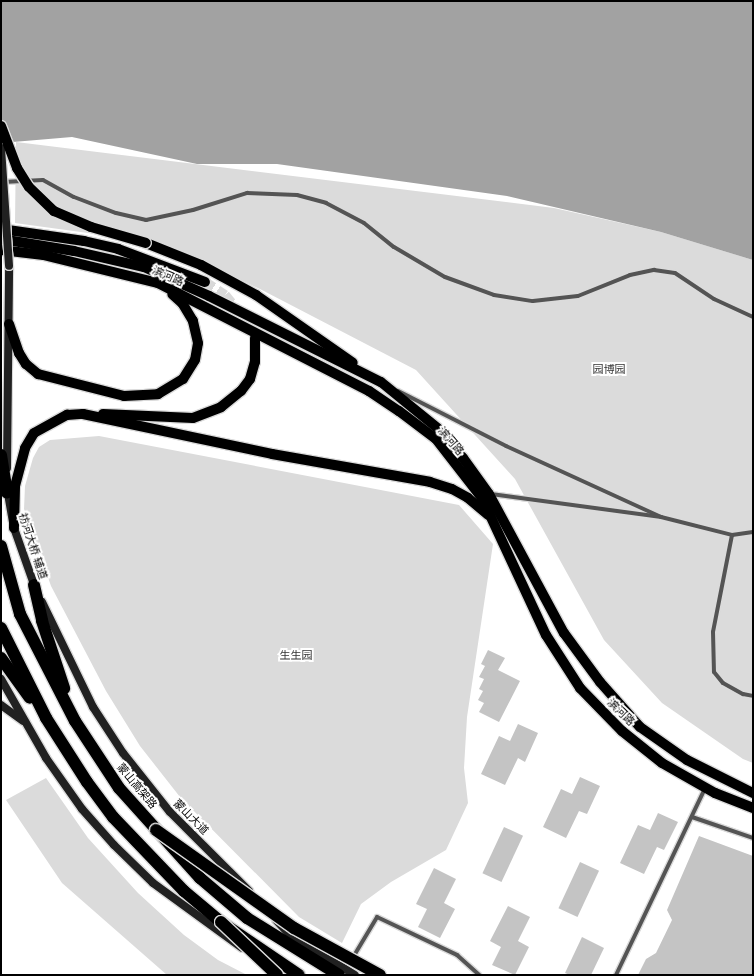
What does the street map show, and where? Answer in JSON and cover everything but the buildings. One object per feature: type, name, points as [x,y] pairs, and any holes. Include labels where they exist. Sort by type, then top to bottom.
[{"type":"highway","points":[[1,455],[7,493]]},
{"type":"highway","name":"蒙山高架路","points":[[1,546],[20,614],[73,717],[119,788],[200,878],[247,918],[343,972]]},
{"type":"highway","points":[[34,585],[42,621],[73,717]]},
{"type":"highway","points":[[1,628],[46,718]]},
{"type":"highway","points":[[1,658],[46,718],[87,782],[114,817],[184,891],[221,922],[277,975]]},
{"type":"highway","points":[[156,830],[294,928],[380,975]]},
{"type":"highway","points":[[221,922],[299,975]]},
{"type":"main road","points":[[1,126],[17,168],[29,187],[54,211],[91,227],[146,243],[201,265],[256,295],[381,382]]},
{"type":"main road","name":"祊河大桥 辅道","points":[[1,148],[9,266],[7,493],[14,528],[34,585],[56,634]]},
{"type":"main road","points":[[1,229],[84,241],[118,249],[205,282]]},
{"type":"main road","name":"滨河路","points":[[1,239],[74,251],[144,267],[209,296],[381,382],[441,431],[489,494],[564,634],[600,682],[640,727],[687,760],[753,793]]},
{"type":"main road","name":"滨河路","points":[[1,250],[44,255],[158,283],[370,391],[399,411],[436,439],[482,498],[497,526],[546,635],[580,688],[622,730],[662,763],[705,788],[753,808]]},
{"type":"main road","points":[[9,324],[19,353],[26,364],[38,374],[124,396],[158,394],[183,379],[195,360],[198,344],[193,320],[182,303],[158,283]]},
{"type":"main road","points":[[14,528],[15,486],[25,448],[34,433],[67,415],[83,414],[193,418],[221,407],[241,391],[250,379],[255,362],[255,338]]},
{"type":"main road","points":[[83,414],[272,454],[430,482],[452,489],[468,498],[482,508],[497,526]]},
{"type":"main road","name":"蒙山大道","points":[[56,634],[93,707],[123,753],[170,812],[225,866],[290,935],[343,972],[355,975]]},
{"type":"main road","points":[[1,679],[46,758],[82,809],[114,845],[153,883],[212,928],[283,975]]},
{"type":"main road","points":[[1,705],[26,724]]},
{"type":"lane","points":[[1,183],[43,180],[74,197],[109,210],[146,220],[193,210],[248,193],[297,195],[326,203],[364,223],[394,247],[445,278],[494,295],[533,301],[578,296],[630,276],[654,270],[675,273],[714,298],[753,317]]},
{"type":"lane","points":[[381,382],[506,446],[661,517]]},
{"type":"lane","points":[[489,494],[661,517],[732,535],[753,532]]},
{"type":"lane","points":[[732,535],[714,632],[714,672],[723,684],[743,694],[753,696]]},
{"type":"lane","points":[[616,975],[705,788]]},
{"type":"lane","points":[[692,817],[753,838]]},
{"type":"lane","points":[[343,972],[377,917],[457,955],[479,975]]},
{"type":"green space","name":"园博园","points":[[16,142],[554,208],[661,232],[753,260],[753,763],[743,759],[662,703],[604,640],[515,479],[416,370],[260,289],[161,243],[15,223]]},
{"type":"green space","name":"生生园","points":[[99,436],[459,505],[493,544],[467,717],[464,768],[468,803],[446,850],[391,882],[361,904],[342,943],[299,917],[180,797],[140,746],[106,691],[51,586],[24,509],[25,486],[33,458],[39,447],[50,440]]},
{"type":"green space","points":[[46,778],[88,838],[138,893],[184,935],[218,960],[247,975],[167,975],[62,883],[6,800]]},
{"type":"shaded area","points":[[1,1],[753,1],[753,260],[661,232],[507,196],[277,164],[197,164],[72,137],[1,143]]},
{"type":"tunnel","points":[[205,282],[225,295],[246,321],[253,335]]}]
